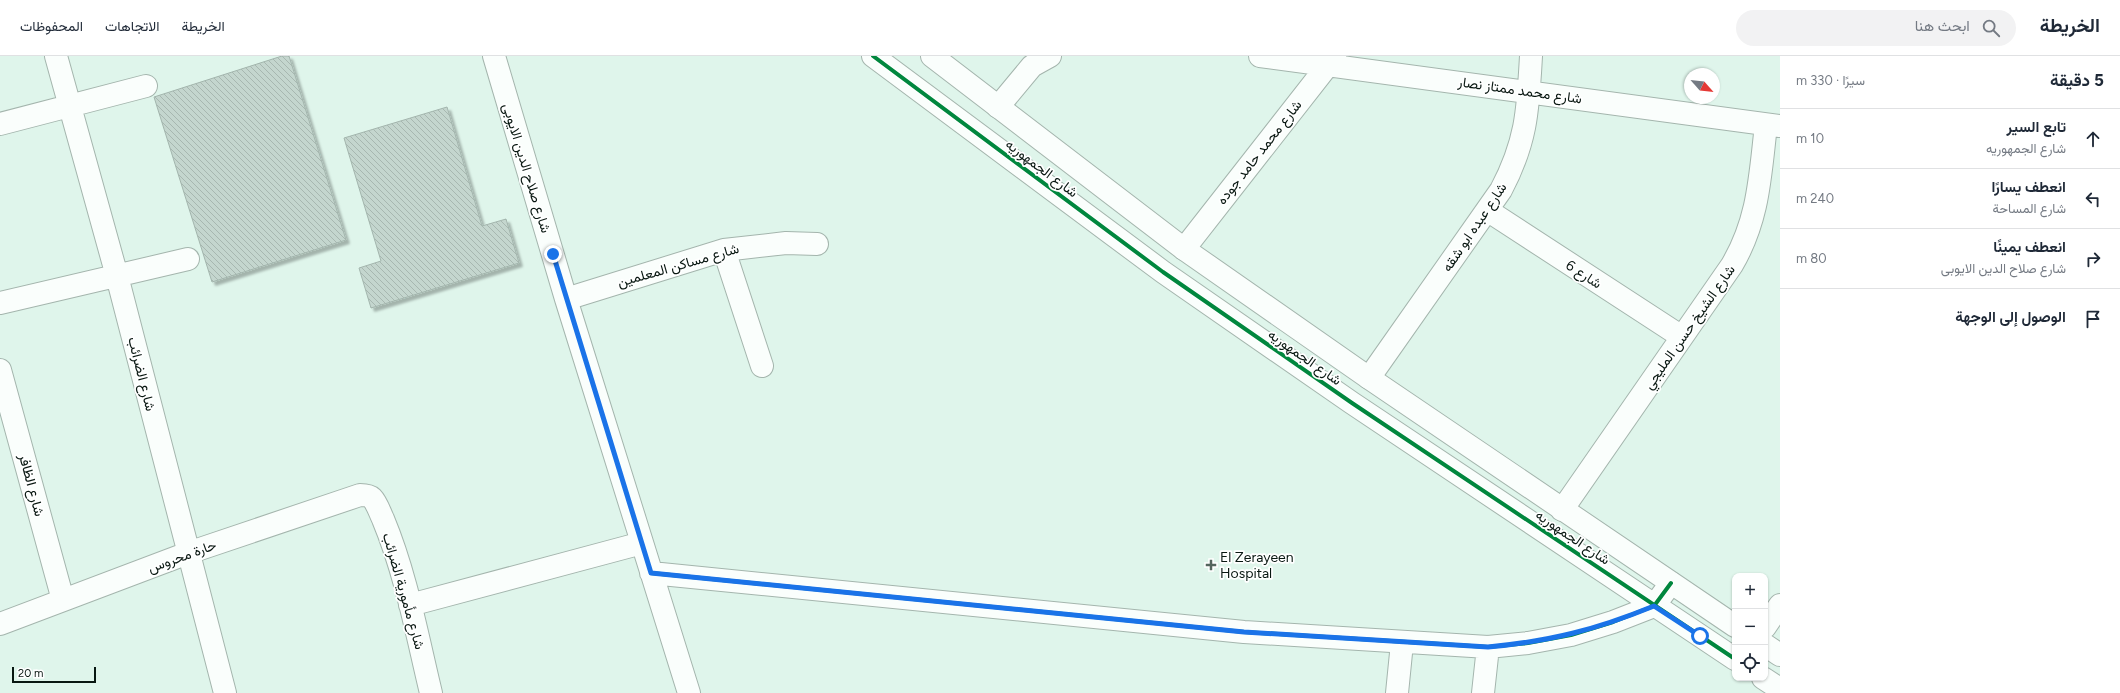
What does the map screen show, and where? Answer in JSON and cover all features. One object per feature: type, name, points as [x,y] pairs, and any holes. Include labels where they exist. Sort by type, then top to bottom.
[{"type":"street","name":"شارع الضرائب","points":[[56,56],[71,105],[117,276],[225,693]]},
{"type":"street","name":"شارع صلاح الدين الايوبى","points":[[494,56],[566,299],[689,693]]},
{"type":"street","name":"شارع الجمهوريه","points":[[873,56],[1163,272],[1358,407],[1732,657]]},
{"type":"street","name":"شارع الجمهوريه","points":[[932,56],[1184,249],[1369,378],[1732,624]]},
{"type":"street","points":[[998,106],[1032,66],[1050,56]]},
{"type":"street","name":"شارع محمد ممتاز نصار","points":[[1260,56],[1331,61],[1773,126]]},
{"type":"street","name":"شارع عبده ابو شقه","points":[[1369,378],[1501,190],[1521,146],[1526,122],[1531,56]]},
{"type":"street","name":"شارع محمد حامد جوده","points":[[1184,249],[1331,61]]},
{"type":"street","points":[[0,124],[146,86]]},
{"type":"street","name":"شارع الشيخ حسن المليجي","points":[[1562,510],[1732,266],[1749,233],[1773,126]]},
{"type":"street","name":"شارع 6","points":[[1487,210],[1682,338]]},
{"type":"street","name":"شارع مساكن المعلمين","points":[[566,299],[724,250],[786,243],[817,244]]},
{"type":"street","points":[[724,250],[762,366]]},
{"type":"street","points":[[0,303],[188,259]]},
{"type":"street","name":"شارع الظافر","points":[[0,370],[63,600]]},
{"type":"street","name":"حارة محروس","points":[[0,624],[188,553],[360,495],[365,495]]},
{"type":"street","name":"شارع مأمورية الضرائب","points":[[365,495],[371,497],[375,502],[390,537],[410,605],[431,693]]},
{"type":"street","points":[[1591,562],[1608,540]]},
{"type":"street","points":[[410,605],[642,543]]},
{"type":"street","points":[[651,573],[1244,632],[1402,643],[1488,647],[1528,643],[1571,635],[1614,622],[1654,606],[1671,583]]},
{"type":"street","points":[[1768,622],[1780,604]]},
{"type":"street","points":[[1397,693],[1402,643]]},
{"type":"street","points":[[1483,693],[1488,647]]},
{"type":"street","points":[[1768,647],[1780,655]]},
{"type":"street","points":[[1768,681],[1780,689]]},
{"type":"building","points":[[282,56],[289,56],[346,240],[212,282],[154,97]]},
{"type":"building","points":[[447,107],[482,226],[506,219],[519,263],[371,308],[359,268],[381,261],[344,138]]},
{"type":"cycle path","points":[[873,56],[1163,272],[1352,403],[1732,657]]},
{"type":"cycle path","points":[[651,573],[1244,632],[1488,647],[1528,643],[1571,635],[1613,622],[1654,606],[1671,583]]},
{"type":"place","name":"El Zerayeen Hospital","points":[[1211,565]]},
{"type":"route","points":[[553,254],[651,573],[1244,632],[1302,637],[1488,647],[1528,643],[1571,635],[1614,622],[1654,606],[1700,636]]}]
